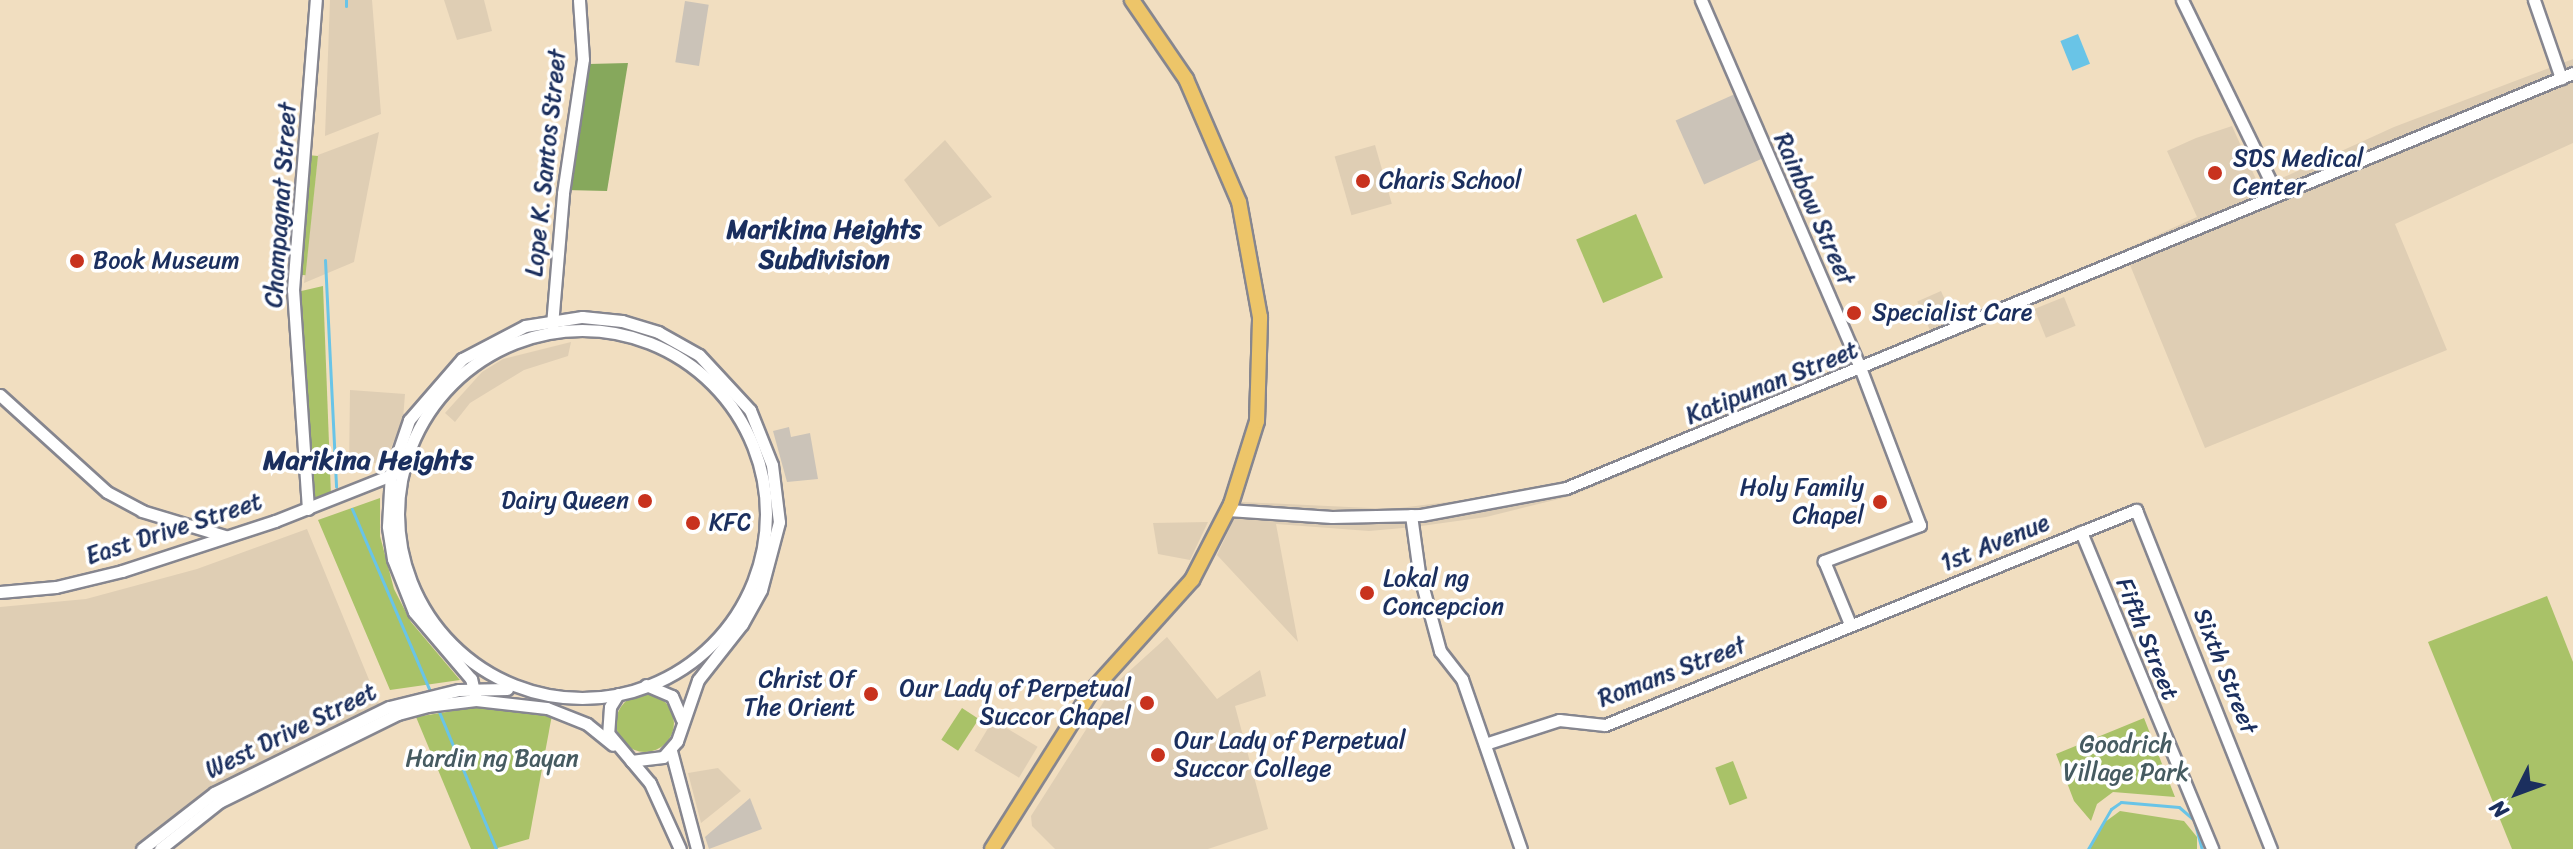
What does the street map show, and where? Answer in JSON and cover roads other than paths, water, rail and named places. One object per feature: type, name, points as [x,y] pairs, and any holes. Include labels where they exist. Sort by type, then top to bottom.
[{"type":"main road","points":[[992,849],[1091,692],[1187,588],[1228,510],[1251,448],[1259,404],[1260,317],[1253,261],[1215,137],[1174,60],[1132,0]]},
{"type":"street","name":"Champagnat Street","points":[[308,509],[293,290],[316,0]]},
{"type":"street","name":"Lope K. Santos Street","points":[[552,324],[583,59],[579,0]]},
{"type":"street","name":"Rainbow Street","points":[[1701,0],[1861,370],[1920,525],[1824,561],[1850,624]]},
{"type":"street","points":[[2182,0],[2276,193]]},
{"type":"street","points":[[2534,0],[2567,76]]},
{"type":"street","name":"Katipunan Street","points":[[1228,510],[1332,517],[1411,515],[1483,507],[1566,488],[1861,370],[2276,193],[2567,76]]},
{"type":"street","points":[[680,849],[650,783],[631,761],[613,745],[560,712],[479,694],[424,628],[399,580],[388,526],[403,433],[424,397],[477,349],[552,324],[622,321],[691,348],[742,399],[769,452],[779,509],[770,566],[742,624],[698,680],[671,751],[697,849]]},
{"type":"street","points":[[552,324],[624,336],[688,363],[735,410],[759,465],[766,533],[747,598],[699,655],[645,685],[618,694],[562,699],[512,689],[484,673],[443,636],[418,595],[399,531],[396,473],[435,405],[493,354],[552,324]]},
{"type":"street","points":[[0,395],[107,492],[142,511],[226,536]]},
{"type":"street","points":[[424,397],[435,405]]},
{"type":"street","name":"East Drive Street","points":[[0,592],[82,581],[308,509],[396,473]]},
{"type":"street","name":"1st Avenue","points":[[1870,617],[2136,510]]},
{"type":"street","name":"Sixth Street","points":[[2136,510],[2271,849]]},
{"type":"street","points":[[1411,515],[1421,583],[1440,651],[1462,679],[1521,849]]},
{"type":"street","name":"Fifth Street","points":[[2081,532],[2212,849]]},
{"type":"street","name":"Romans Street","points":[[1485,744],[1559,720],[1605,725],[1870,617]]},
{"type":"street","points":[[479,694],[484,673]]},
{"type":"street","points":[[645,685],[672,696],[682,720]]},
{"type":"street","points":[[479,694],[512,689]]},
{"type":"street","name":"West Drive Street","points":[[142,849],[214,793],[389,707],[479,694]]},
{"type":"street","points":[[613,745],[607,720],[618,694]]},
{"type":"street","name":"West Drive Street","points":[[160,849],[219,802],[433,699]]},
{"type":"street","points":[[631,761],[654,760],[671,751]]},
{"type":"water","points":[[2078,34],[2090,64],[2072,71],[2060,41]]},
{"type":"waterway","points":[[346,0],[346,6]]},
{"type":"waterway","points":[[325,260],[336,487]]},
{"type":"waterway","points":[[352,509],[431,693]]},
{"type":"waterway","points":[[437,707],[496,849]]},
{"type":"waterway","points":[[2088,849],[2111,809],[2121,802],[2179,807],[2194,820],[2202,849]]},
{"type":"place","name":"SDS Medical Center","points":[[2215,173]]},
{"type":"place","name":"Charis School","points":[[1363,181]]},
{"type":"place","name":"Book Museum","points":[[77,261]]},
{"type":"place","name":"Specialist Care","points":[[1854,313]]},
{"type":"place","name":"Dairy Queen","points":[[645,501]]},
{"type":"place","name":"Holy Family Chapel","points":[[1880,502]]},
{"type":"place","name":"KFC","points":[[693,523]]},
{"type":"place","name":"Lokal ng Concepcion","points":[[1367,593]]},
{"type":"place","name":"Christ Of The Orient","points":[[871,694]]},
{"type":"place","name":"Our Lady of Perpetual Succor Chapel","points":[[1147,703]]},
{"type":"place","name":"Our Lady of Perpetual Succor College","points":[[1158,755]]},
{"type":"district","name":"Marikina Heights Subdivision","points":[[824,245]]},
{"type":"district","name":"Marikina Heights","points":[[368,460]]},
{"type":"park label","name":"Hardin ng Bayan","points":[[492,759]]},
{"type":"park label","name":"Goodrich Village Park","points":[[2126,759]]}]
